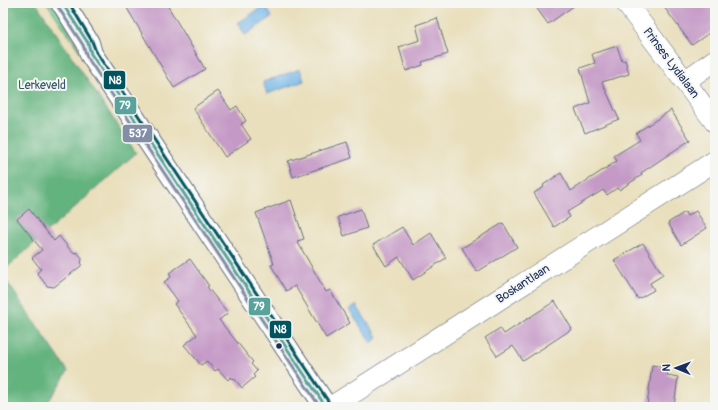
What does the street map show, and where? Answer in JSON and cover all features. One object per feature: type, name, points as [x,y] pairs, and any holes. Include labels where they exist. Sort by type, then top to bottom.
[{"type":"street","points":[[62,3],[88,43],[91,54],[326,407]]},
{"type":"street","name":"Prinses Lydialaan","points":[[626,3],[715,122]]},
{"type":"street","points":[[685,81],[715,60]]},
{"type":"street","name":"Boskantlaan","points":[[331,407],[715,161]]},
{"type":"green space","name":"Lerkeveld","points":[[3,3],[36,3],[136,153],[3,271]]},
{"type":"green space","points":[[47,3],[50,3],[57,8],[85,59]]},
{"type":"green space","points":[[3,276],[68,371],[45,407],[3,407]]},
{"type":"water","points":[[265,5],[272,17],[245,35],[238,23]]},
{"type":"water","points":[[300,69],[304,81],[267,94],[263,82]]},
{"type":"water","points":[[356,305],[378,338],[371,343],[349,309]]},
{"type":"building","points":[[124,3],[166,3],[205,69],[174,88]]},
{"type":"building","points":[[533,3],[578,3],[548,24]]},
{"type":"building","points":[[661,3],[715,3],[715,29],[692,45]]},
{"type":"building","points":[[437,18],[448,54],[422,62],[423,65],[406,71],[399,47],[420,40],[416,25]]},
{"type":"building","points":[[617,46],[622,61],[625,60],[629,74],[602,82],[619,119],[585,133],[575,109],[590,103],[580,68],[595,63],[592,54]]},
{"type":"building","points":[[218,91],[231,110],[237,106],[246,121],[241,124],[251,139],[225,157],[193,108]]},
{"type":"building","points":[[671,110],[690,140],[641,173],[642,175],[619,190],[617,188],[607,195],[603,190],[567,212],[570,217],[554,227],[534,193],[561,173],[571,191],[617,161],[614,156],[640,140],[636,133]]},
{"type":"building","points":[[347,142],[352,158],[293,177],[288,161]]},
{"type":"building","points":[[291,200],[304,239],[297,241],[326,292],[330,290],[350,323],[326,338],[295,286],[286,291],[271,265],[274,264],[256,213]]},
{"type":"building","points":[[29,209],[54,241],[59,236],[72,252],[78,253],[82,258],[81,266],[54,287],[47,286],[37,273],[41,269],[32,258],[42,250],[17,219]]},
{"type":"building","points":[[361,209],[367,228],[344,236],[338,217]]},
{"type":"building","points":[[696,211],[707,228],[681,245],[668,223],[685,212],[687,216]]},
{"type":"building","points":[[503,223],[517,247],[477,272],[462,248]]},
{"type":"building","points":[[402,227],[413,245],[431,233],[446,258],[413,280],[399,257],[386,266],[373,245]]},
{"type":"building","points":[[643,243],[663,275],[650,283],[654,290],[638,299],[614,260]]},
{"type":"building","points":[[190,259],[209,286],[207,287],[228,313],[219,320],[253,362],[251,364],[257,371],[253,375],[255,377],[242,388],[234,378],[233,379],[231,377],[228,380],[218,369],[215,371],[207,361],[201,365],[184,345],[197,335],[174,304],[178,301],[164,282],[171,277],[169,273]]},
{"type":"building","points":[[555,301],[572,329],[523,361],[513,346],[497,356],[485,338],[500,328],[504,334]]},
{"type":"building","points":[[652,365],[668,368],[667,375],[678,377],[674,407],[647,407]]},
{"type":"transit line","name":"79","points":[[62,3],[88,43],[91,54],[326,407]]},
{"type":"transit line","name":"N8","points":[[69,3],[92,41],[96,52],[330,404]]},
{"type":"transit line","name":"537","points":[[58,7],[83,45],[87,57],[320,407]]}]
